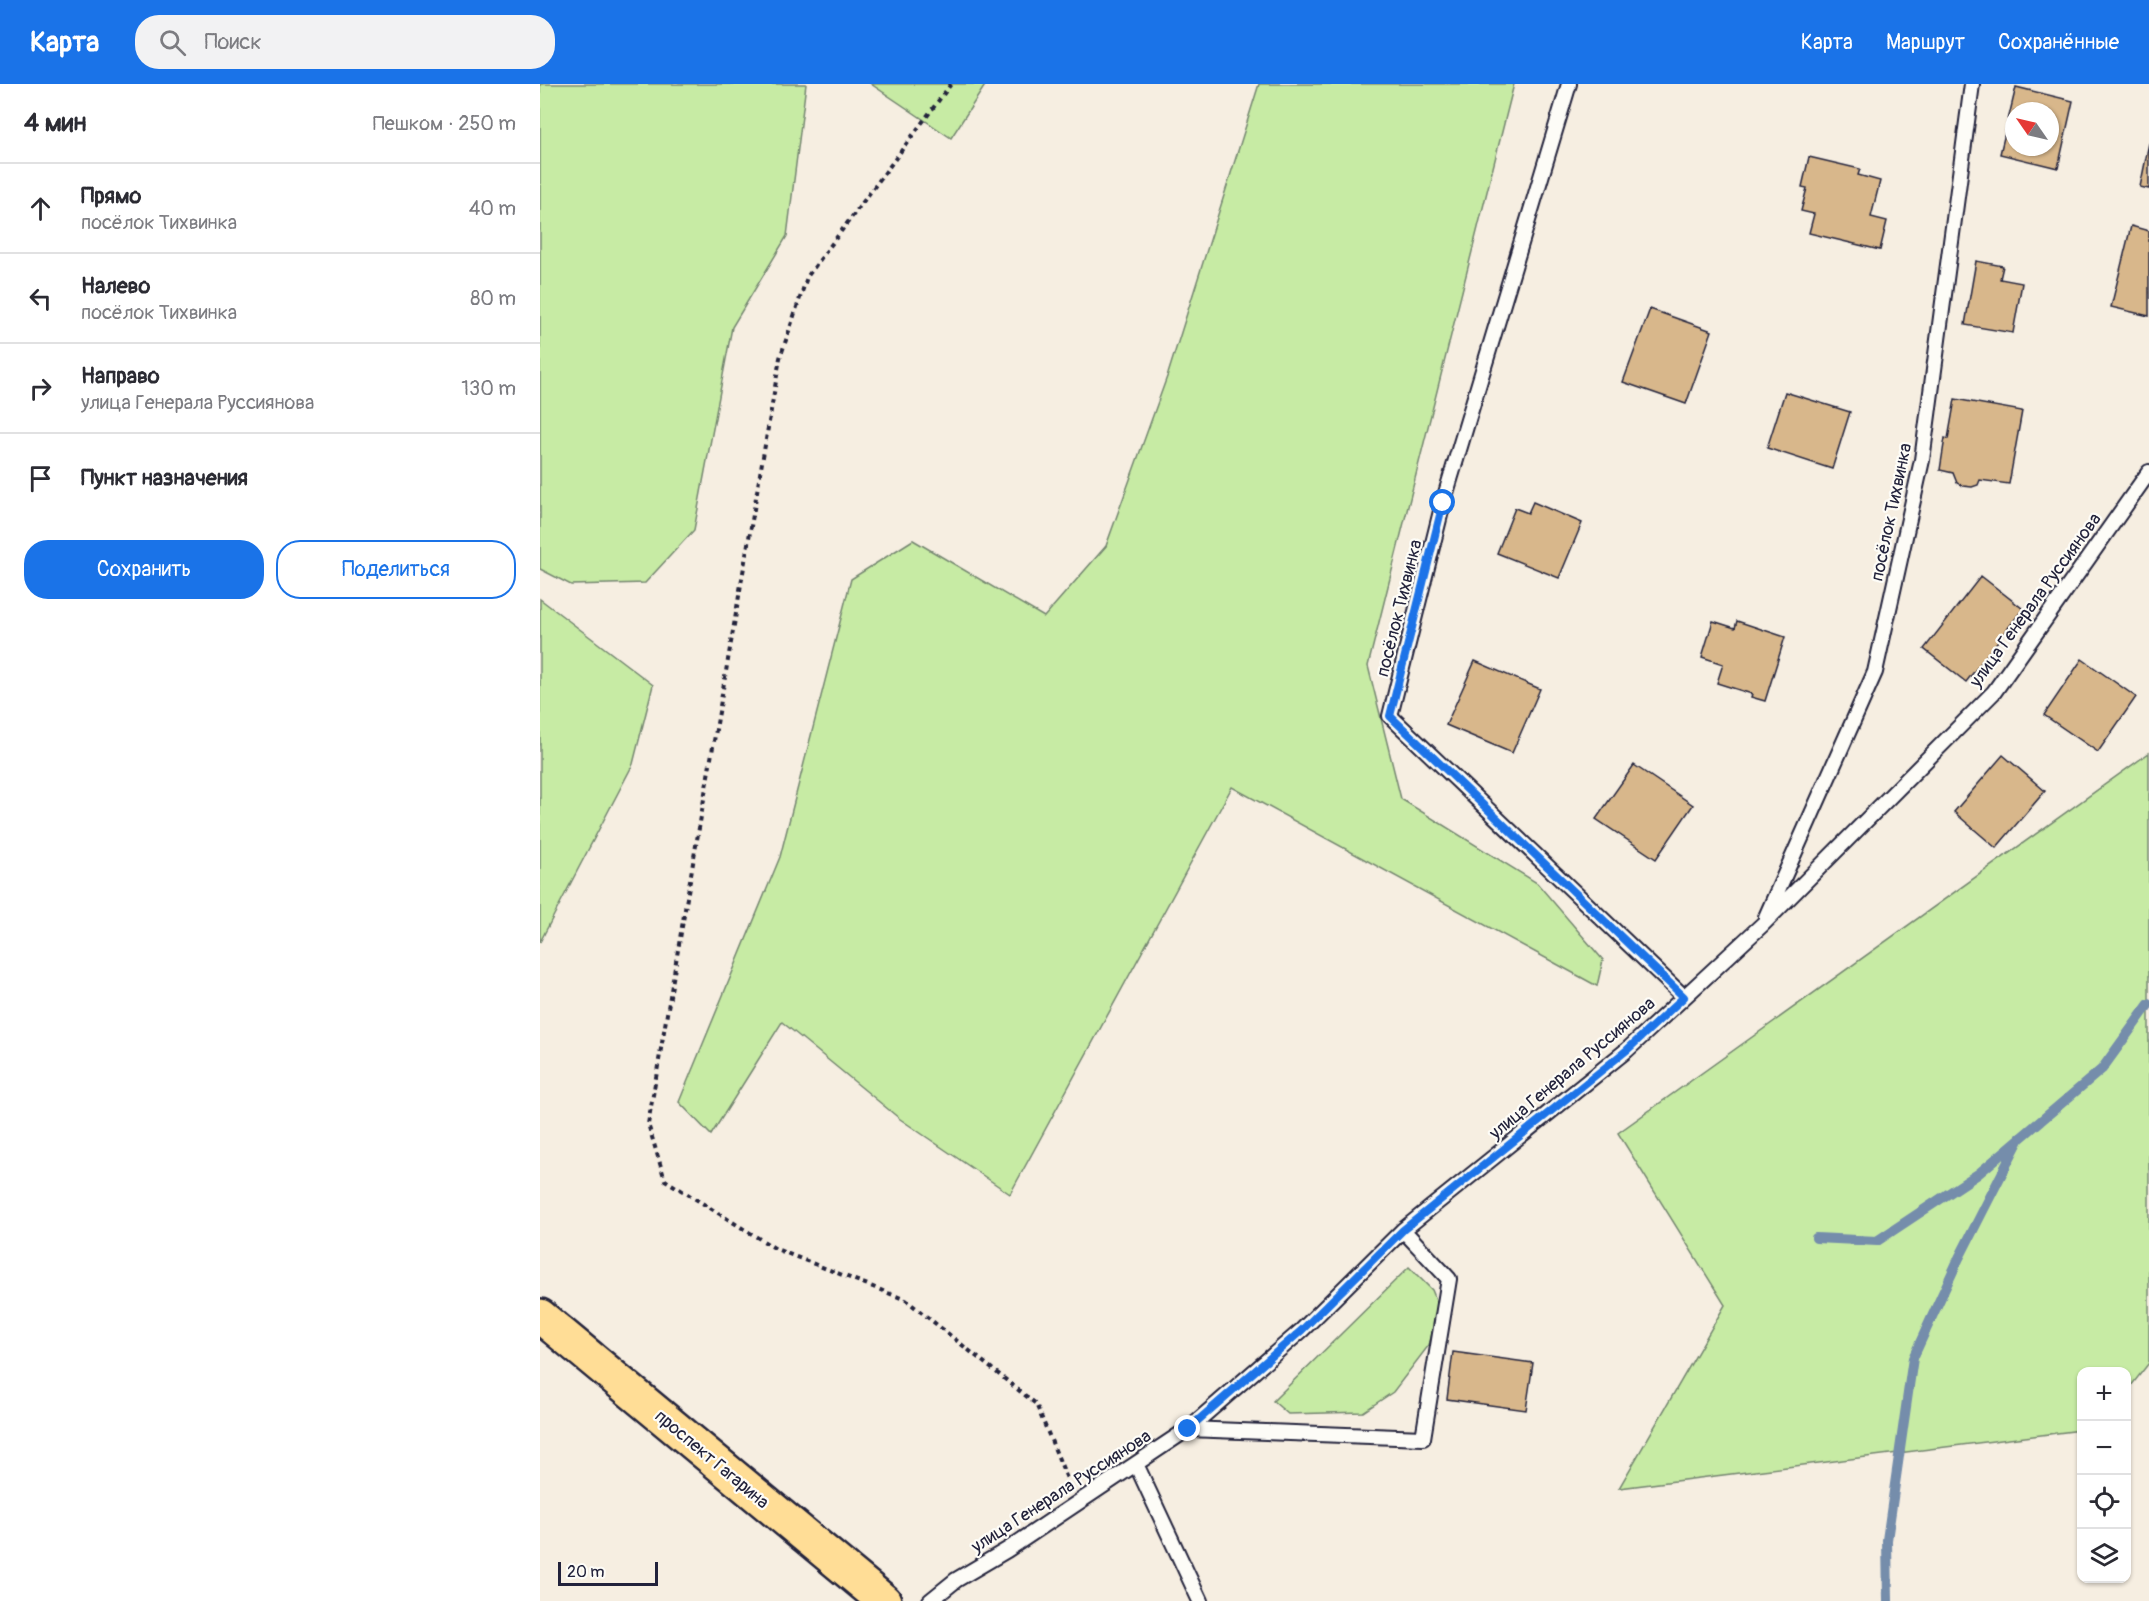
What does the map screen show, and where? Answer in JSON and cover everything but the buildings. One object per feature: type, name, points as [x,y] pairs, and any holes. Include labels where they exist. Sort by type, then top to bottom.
[{"type":"main road","name":"проспект Гагарина","points":[[540,1316],[884,1601]]},
{"type":"lane","name":"посёлок Тихвинка","points":[[1569,84],[1443,503],[1390,716],[1684,997]]},
{"type":"lane","name":"посёлок Тихвинка","points":[[1762,925],[1875,672],[1922,460],[1972,84]]},
{"type":"lane","name":"улица Генерала Руссиянова","points":[[930,1601],[956,1580],[1007,1550],[1188,1429],[1302,1330],[1403,1230],[1627,1050],[1762,925],[1994,692],[2149,472]]},
{"type":"lane","points":[[1188,1429],[1423,1438],[1449,1279],[1403,1230]]},
{"type":"lane","points":[[1136,1464],[1200,1601]]},
{"type":"path","points":[[951,84],[807,277],[780,358],[648,1124],[665,1180],[776,1249],[906,1300],[1036,1404],[1077,1504]]},
{"type":"green space","points":[[540,84],[806,84],[787,236],[732,327],[694,530],[645,583],[571,585],[540,569]]},
{"type":"green space","points":[[871,84],[986,84],[951,138]]},
{"type":"green space","points":[[1259,84],[1514,84],[1368,666],[1401,799],[1537,883],[1603,960],[1597,986],[1232,787],[1010,1194],[900,1119],[782,1022],[711,1135],[679,1102],[780,857],[851,579],[913,540],[1044,617],[1106,546],[1168,374]]},
{"type":"green space","points":[[540,599],[653,685],[633,764],[540,942]]},
{"type":"green space","points":[[2149,753],[2149,1363],[2131,1386],[2131,1367],[2077,1367],[2077,1431],[1619,1488],[1725,1305],[1618,1133]]},
{"type":"green space","points":[[1409,1267],[1432,1290],[1439,1307],[1429,1345],[1393,1392],[1363,1412],[1288,1414],[1273,1401]]},
{"type":"waterway","points":[[1816,1238],[1877,1241],[1978,1174],[2102,1069],[2149,1004]]},
{"type":"waterway","points":[[1888,1601],[1887,1540],[1913,1358],[1959,1258],[2020,1138]]},
{"type":"route","points":[[1188,1429],[1302,1330],[1403,1230],[1627,1050],[1684,997],[1390,716],[1443,503]]}]
